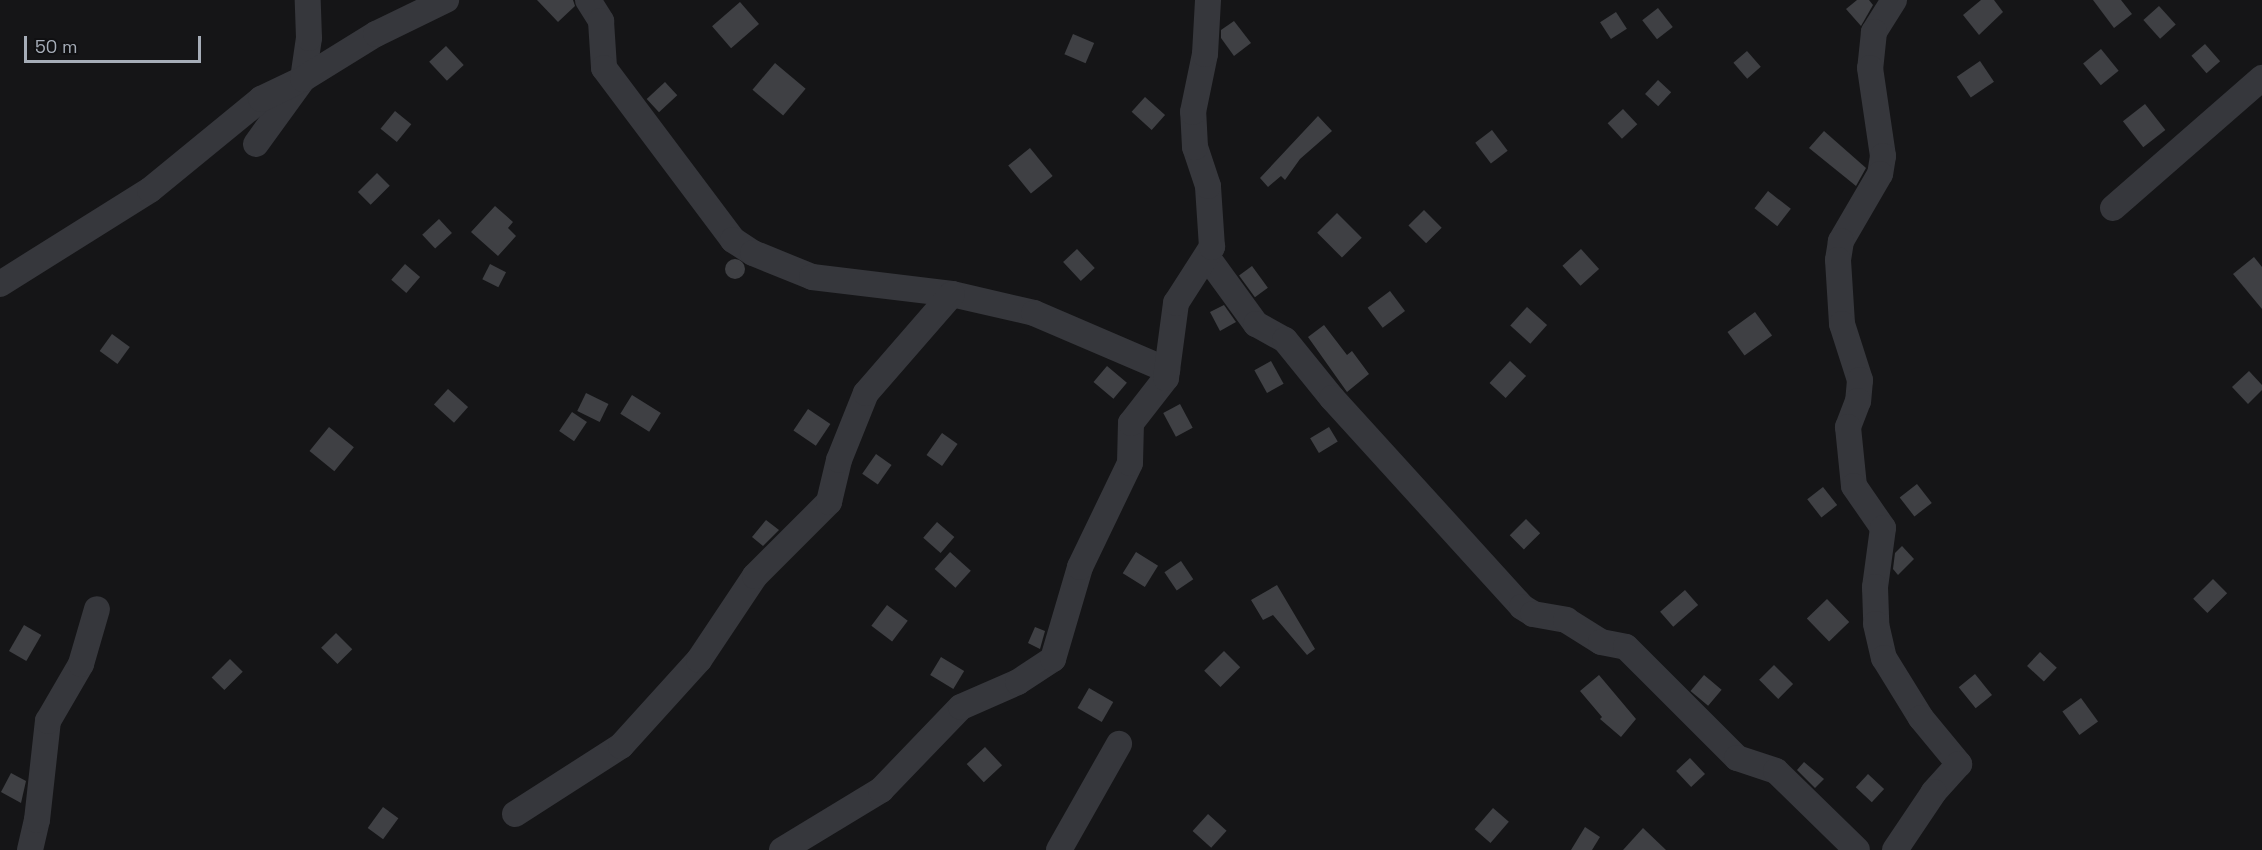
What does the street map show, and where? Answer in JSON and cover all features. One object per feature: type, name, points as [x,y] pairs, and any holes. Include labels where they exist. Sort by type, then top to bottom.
[{"type":"street","points":[[256,144],[303,79],[309,38],[308,0]]},
{"type":"street","points":[[0,284],[150,190],[261,99],[303,79],[376,34],[446,0]]},
{"type":"street","points":[[588,0],[602,21],[604,68],[733,240],[780,267],[812,277],[952,294],[1034,313],[1167,370]]},
{"type":"street","points":[[782,850],[881,790],[961,707],[1018,682],[1053,659],[1080,567],[1130,463],[1131,423],[1166,378],[1176,303],[1188,279],[1208,258],[1212,247],[1208,186],[1195,147],[1193,112],[1205,54],[1208,0]]},
{"type":"street","points":[[1894,0],[1874,32],[1870,68],[1883,156],[1880,174],[1841,241],[1838,260],[1842,324],[1860,380],[1858,401],[1848,427],[1854,486],[1883,528],[1875,587],[1876,624],[1884,658],[1921,718],[1959,764],[1934,792],[1895,850]]},
{"type":"street","points":[[2113,208],[2262,78]]},
{"type":"street","points":[[1208,258],[1256,324],[1286,339],[1332,398],[1522,607],[1533,614],[1566,620],[1601,642],[1626,647],[1737,758],[1776,771],[1857,850]]},
{"type":"street","points":[[515,814],[621,746],[699,660],[754,576],[830,502],[839,460],[866,393],[952,294]]},
{"type":"street","points":[[30,850],[37,820],[48,721],[81,664],[97,609]]},
{"type":"street","points":[[1059,850],[1119,744]]},
{"type":"building","points":[[537,0],[573,0],[575,6],[558,22]]},
{"type":"building","points":[[1857,0],[1869,0],[1873,5],[1861,26],[1846,9]]},
{"type":"building","points":[[1981,0],[1994,0],[2003,12],[1979,35],[1963,15]]},
{"type":"building","points":[[2093,0],[2121,0],[2132,14],[2114,28]]},
{"type":"building","points":[[740,2],[759,24],[731,48],[712,26]]},
{"type":"building","points":[[2159,6],[2176,25],[2160,39],[2143,20]]},
{"type":"building","points":[[1658,8],[1673,27],[1657,39],[1642,20]]},
{"type":"building","points":[[1616,12],[1627,29],[1611,39],[1600,22]]},
{"type":"building","points":[[1234,21],[1251,43],[1234,56],[1221,38],[1221,30]]},
{"type":"building","points":[[1073,34],[1094,43],[1086,63],[1064,54]]},
{"type":"building","points":[[2205,44],[2220,61],[2207,73],[2191,56]]},
{"type":"building","points":[[446,46],[464,65],[447,81],[429,62]]},
{"type":"building","points":[[2101,49],[2119,71],[2101,85],[2083,63]]},
{"type":"building","points":[[1747,51],[1761,67],[1747,79],[1733,63]]},
{"type":"building","points":[[1980,61],[1994,82],[1971,97],[1957,77]]},
{"type":"building","points":[[775,63],[806,89],[783,116],[753,90]]},
{"type":"building","points":[[1658,80],[1671,92],[1658,106],[1645,94]]},
{"type":"building","points":[[665,82],[677,95],[659,112],[647,99]]},
{"type":"building","points":[[1145,97],[1165,115],[1152,130],[1132,112]]},
{"type":"building","points":[[2145,104],[2165,130],[2143,147],[2123,121]]},
{"type":"building","points":[[1623,109],[1637,124],[1622,139],[1608,123]]},
{"type":"building","points":[[395,111],[411,124],[397,142],[381,129]]},
{"type":"building","points":[[1318,116],[1332,131],[1300,159],[1285,180],[1281,176],[1268,187],[1260,178]]},
{"type":"building","points":[[1492,130],[1508,151],[1491,163],[1475,143]]},
{"type":"building","points":[[1824,131],[1866,168],[1856,186],[1809,148]]},
{"type":"building","points":[[1030,148],[1053,176],[1031,194],[1008,166]]},
{"type":"building","points":[[377,173],[390,186],[371,205],[358,192]]},
{"type":"building","points":[[1768,191],[1791,209],[1777,226],[1754,208]]},
{"type":"building","points":[[495,206],[513,222],[508,228],[516,236],[498,256],[471,232]]},
{"type":"building","points":[[1424,210],[1442,228],[1426,243],[1408,226]]},
{"type":"building","points":[[1337,213],[1362,238],[1342,258],[1317,233]]},
{"type":"building","points":[[439,219],[452,233],[435,249],[422,235]]},
{"type":"building","points":[[1077,249],[1095,268],[1081,281],[1063,262]]},
{"type":"building","points":[[1581,249],[1599,269],[1580,286],[1562,266]]},
{"type":"building","points":[[2254,257],[2262,267],[2262,309],[2233,274]]},
{"type":"building","points":[[735,259],[742,262],[745,269],[742,276],[735,279],[728,276],[725,269],[728,262]]},
{"type":"building","points":[[405,264],[420,277],[406,293],[391,280]]},
{"type":"building","points":[[490,264],[506,272],[498,287],[482,279]]},
{"type":"building","points":[[1252,266],[1268,288],[1255,297],[1239,275]]},
{"type":"building","points":[[1390,291],[1405,311],[1383,328],[1368,308]]},
{"type":"building","points":[[1224,305],[1236,322],[1220,331],[1210,312]]},
{"type":"building","points":[[1527,307],[1547,325],[1530,344],[1510,326]]},
{"type":"building","points":[[1755,312],[1772,335],[1745,355],[1727,332]]},
{"type":"building","points":[[1324,325],[1347,355],[1352,351],[1369,374],[1347,392],[1308,337]]},
{"type":"building","points":[[112,334],[130,347],[117,364],[100,351]]},
{"type":"building","points":[[1271,361],[1284,384],[1267,393],[1254,370]]},
{"type":"building","points":[[1510,361],[1526,376],[1506,398],[1490,383]]},
{"type":"building","points":[[1107,366],[1127,383],[1113,399],[1094,382]]},
{"type":"building","points":[[2249,371],[2262,385],[2262,390],[2248,404],[2232,387]]},
{"type":"building","points":[[448,389],[468,407],[454,423],[434,405]]},
{"type":"building","points":[[586,393],[608,404],[600,422],[577,411]]},
{"type":"building","points":[[632,395],[661,413],[649,432],[620,414]]},
{"type":"building","points":[[1180,404],[1193,428],[1176,437],[1163,413]]},
{"type":"building","points":[[808,409],[830,424],[816,446],[793,431]]},
{"type":"building","points":[[572,412],[587,422],[574,441],[559,431]]},
{"type":"building","points":[[329,427],[354,447],[334,471],[309,451]]},
{"type":"building","points":[[1329,427],[1338,442],[1319,453],[1310,438]]},
{"type":"building","points":[[942,433],[958,444],[942,466],[927,455]]},
{"type":"building","points":[[876,454],[892,465],[878,485],[862,474]]},
{"type":"building","points":[[1917,484],[1932,503],[1914,516],[1900,498]]},
{"type":"building","points":[[1823,487],[1837,505],[1821,517],[1807,499]]},
{"type":"building","points":[[1526,519],[1540,533],[1524,549],[1510,535]]},
{"type":"building","points":[[766,520],[779,530],[763,546],[752,537]]},
{"type":"building","points":[[937,522],[954,537],[941,553],[923,538]]},
{"type":"building","points":[[1902,546],[1914,559],[1898,575],[1893,569],[1895,553]]},
{"type":"building","points":[[950,552],[971,571],[955,588],[935,569]]},
{"type":"building","points":[[1136,552],[1158,566],[1145,587],[1123,573]]},
{"type":"building","points":[[1181,561],[1193,579],[1177,590],[1164,572]]},
{"type":"building","points":[[2213,579],[2227,593],[2207,613],[2193,599]]},
{"type":"building","points":[[1277,585],[1315,649],[1307,655],[1273,615],[1263,620],[1251,600]]},
{"type":"building","points":[[1685,590],[1698,605],[1673,627],[1660,612]]},
{"type":"building","points":[[1827,599],[1849,622],[1829,641],[1807,618]]},
{"type":"building","points":[[887,605],[908,621],[892,641],[871,626]]},
{"type":"building","points":[[24,625],[41,635],[26,661],[9,651]]},
{"type":"building","points":[[1035,627],[1045,631],[1040,649],[1028,643]]},
{"type":"building","points":[[336,633],[352,649],[337,664],[321,648]]},
{"type":"building","points":[[1224,651],[1240,667],[1220,687],[1204,671]]},
{"type":"building","points":[[2040,652],[2057,668],[2044,682],[2027,666]]},
{"type":"building","points":[[941,657],[964,671],[953,689],[930,675]]},
{"type":"building","points":[[230,659],[243,672],[224,690],[212,677]]},
{"type":"building","points":[[1774,665],[1793,684],[1778,699],[1759,680]]},
{"type":"building","points":[[1975,674],[1992,695],[1976,708],[1959,687]]},
{"type":"building","points":[[1599,675],[1636,719],[1621,737],[1600,719],[1602,717],[1580,691]]},
{"type":"building","points":[[1704,675],[1722,690],[1708,706],[1691,691]]},
{"type":"building","points":[[1089,688],[1113,702],[1102,722],[1078,708]]},
{"type":"building","points":[[2081,698],[2098,721],[2079,735],[2062,712]]},
{"type":"building","points":[[985,747],[1002,765],[984,782],[967,764]]},
{"type":"building","points":[[1690,758],[1705,774],[1691,787],[1676,771]]},
{"type":"building","points":[[1804,762],[1824,779],[1815,788],[1797,770]]},
{"type":"building","points":[[11,773],[26,781],[21,803],[1,792]]},
{"type":"building","points":[[1868,774],[1884,789],[1872,802],[1856,787]]},
{"type":"building","points":[[383,807],[398,818],[383,839],[368,828]]},
{"type":"building","points":[[1493,808],[1509,822],[1490,843],[1475,829]]},
{"type":"building","points":[[1208,814],[1227,831],[1211,848],[1193,831]]},
{"type":"building","points":[[1585,827],[1600,837],[1592,850],[1571,850]]},
{"type":"building","points":[[1643,828],[1666,850],[1623,850]]}]
